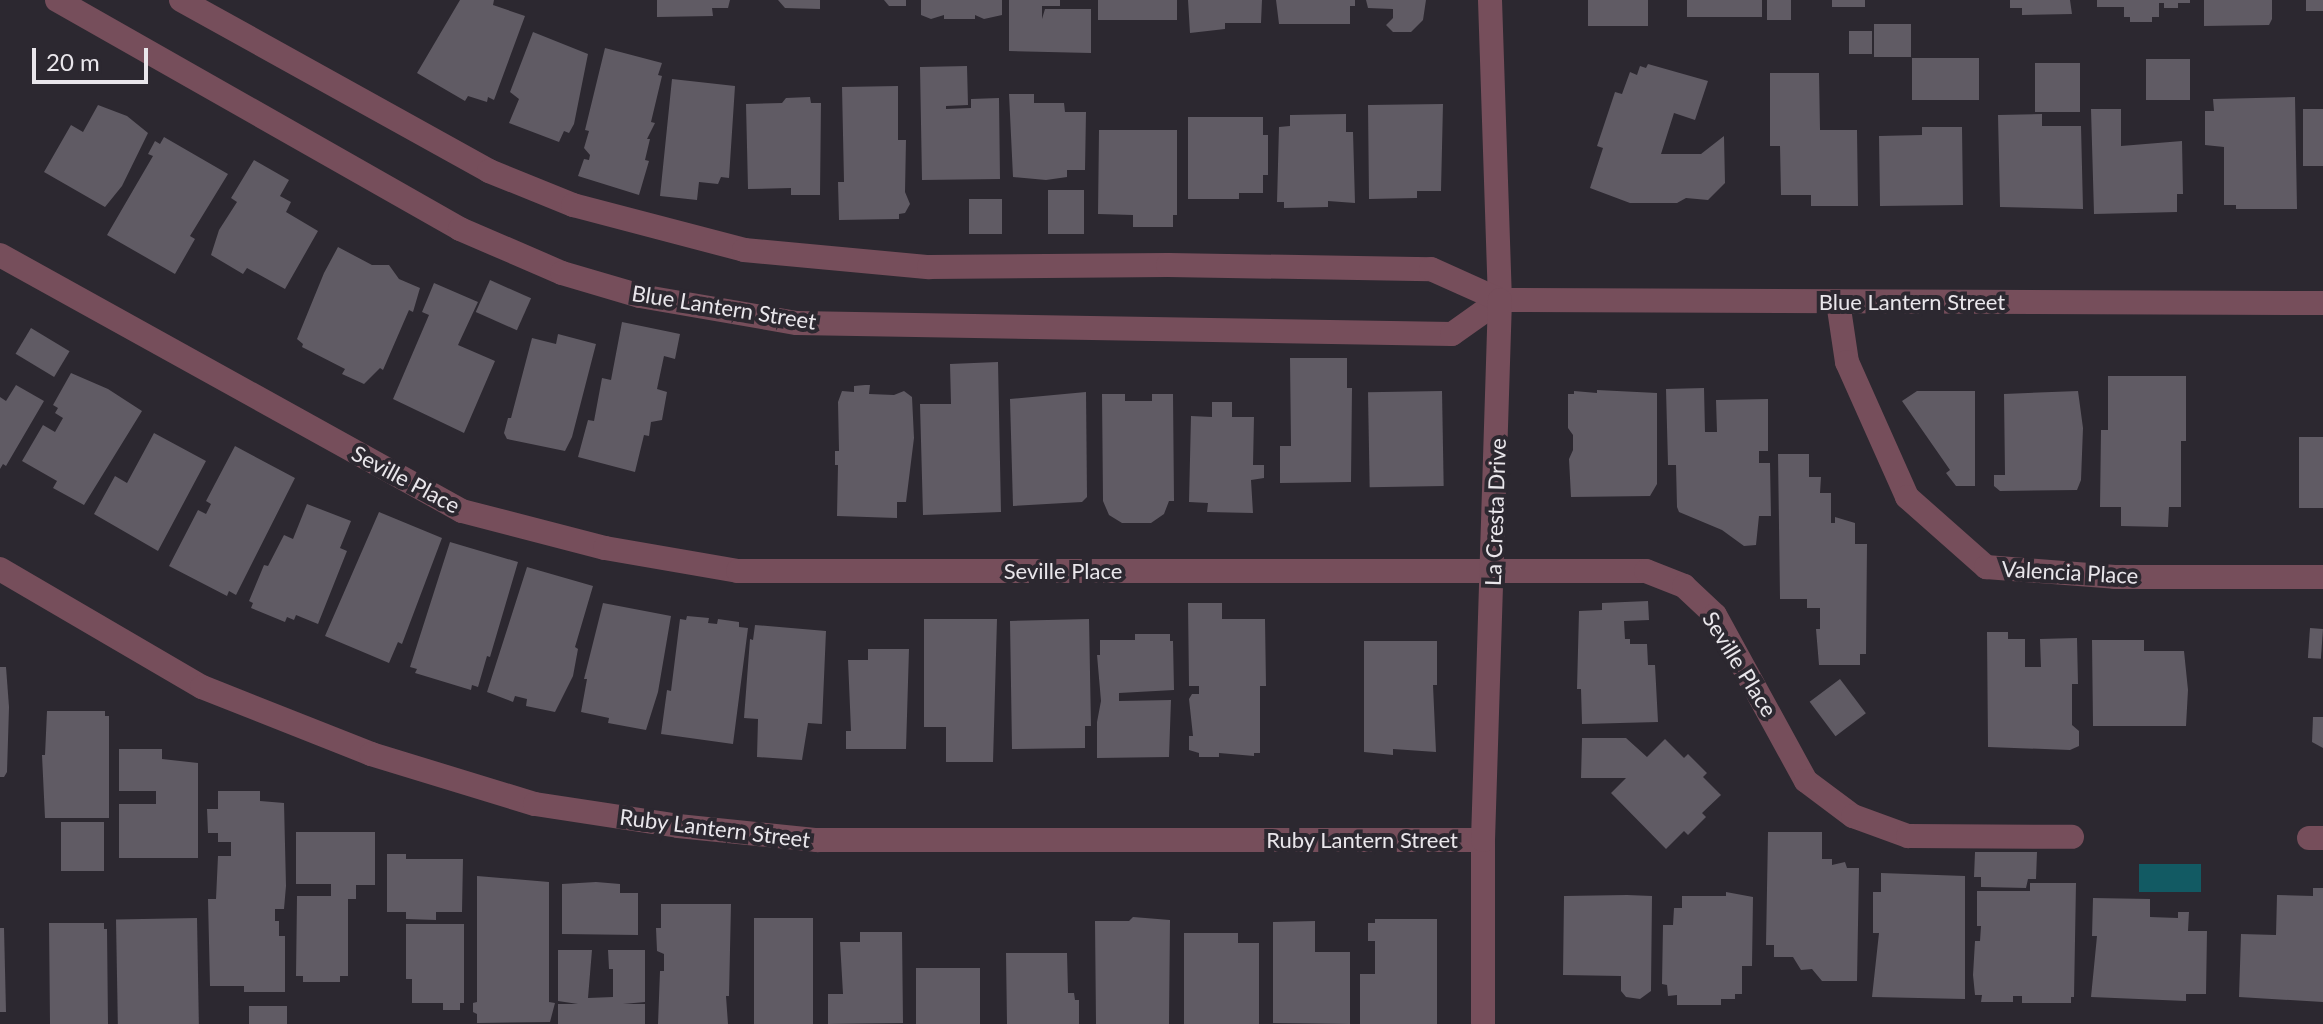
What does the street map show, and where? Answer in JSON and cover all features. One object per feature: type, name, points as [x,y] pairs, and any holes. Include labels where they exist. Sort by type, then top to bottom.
[{"type":"street","name":"Blue Lantern Street","points":[[57,0],[460,229],[562,273],[640,296],[797,323],[1452,334],[1500,300]]},
{"type":"street","name":"Blue Lantern Street","points":[[181,0],[489,171],[573,205],[744,250],[929,267],[1168,265],[1431,269],[1500,300],[2323,303]]},
{"type":"street","name":"La Cresta Drive","points":[[1483,1024],[1483,840],[1494,571],[1500,300],[1490,0]]},
{"type":"street","name":"Seville Place","points":[[0,255],[462,511],[605,548],[738,571],[1646,571],[1684,586],[1715,615],[1806,781],[1853,816],[1908,836],[2072,837]]},
{"type":"street","name":"Valencia Place","points":[[1838,302],[1847,362],[1862,404],[1907,497],[1986,567],[2115,577],[2323,577]]},
{"type":"street","name":"Ruby Lantern Street","points":[[0,569],[202,687],[371,754],[535,804],[678,826],[817,840],[1483,840]]},
{"type":"water","points":[[2139,864],[2201,864],[2201,892],[2139,892]]},
{"type":"building","points":[[460,0],[494,0],[493,5],[525,16],[494,100],[488,97],[487,102],[468,96],[465,101],[417,73]]},
{"type":"building","points":[[657,0],[730,0],[728,8],[712,8],[713,16],[657,17]]},
{"type":"building","points":[[778,0],[820,0],[820,9],[785,8]]},
{"type":"building","points":[[884,0],[906,0],[906,6],[889,6]]},
{"type":"building","points":[[921,0],[1002,0],[1002,15],[984,19],[975,15],[975,19],[944,19],[944,15],[931,19],[921,15]]},
{"type":"building","points":[[1009,0],[1060,0],[1060,6],[1042,6],[1042,19],[1045,9],[1091,9],[1091,53],[1009,51]]},
{"type":"building","points":[[1098,0],[1177,0],[1177,20],[1098,20]]},
{"type":"building","points":[[1188,0],[1262,0],[1261,23],[1225,23],[1225,29],[1190,33]]},
{"type":"building","points":[[1276,0],[1355,0],[1355,6],[1350,6],[1350,24],[1279,24]]},
{"type":"building","points":[[1366,0],[1426,0],[1423,20],[1411,32],[1393,32],[1386,25],[1393,18],[1393,9],[1368,8]]},
{"type":"building","points":[[1588,0],[1648,0],[1648,26],[1588,26]]},
{"type":"building","points":[[1687,0],[1762,0],[1762,17],[1687,17]]},
{"type":"building","points":[[1767,0],[1791,0],[1791,20],[1767,20]]},
{"type":"building","points":[[1832,0],[1865,0],[1865,7],[1832,7]]},
{"type":"building","points":[[2010,0],[2070,0],[2072,14],[2022,15],[2022,8],[2010,8]]},
{"type":"building","points":[[2097,0],[2190,0],[2190,3],[2178,3],[2178,8],[2164,8],[2164,3],[2159,3],[2159,17],[2152,17],[2152,22],[2130,22],[2130,17],[2124,17],[2124,7],[2097,7]]},
{"type":"building","points":[[2204,0],[2272,0],[2272,19],[2269,25],[2204,26]]},
{"type":"building","points":[[2306,0],[2323,0],[2323,11],[2306,11]]},
{"type":"building","points":[[1874,24],[1911,24],[1911,57],[1874,57]]},
{"type":"building","points":[[1849,31],[1872,31],[1872,54],[1849,54]]},
{"type":"building","points":[[533,32],[588,54],[574,124],[569,133],[564,131],[559,142],[509,123],[519,99],[510,92]]},
{"type":"building","points":[[605,48],[662,63],[651,122],[655,123],[647,139],[650,139],[645,160],[649,161],[639,195],[578,176],[584,159],[589,160],[590,155],[584,148],[589,131],[585,130]]},
{"type":"building","points":[[1912,58],[1979,58],[1979,100],[1912,100]]},
{"type":"building","points":[[2146,59],[2190,59],[2190,100],[2146,100]]},
{"type":"building","points":[[2035,63],[2080,63],[2080,112],[2035,112]]},
{"type":"building","points":[[1648,64],[1708,81],[1695,120],[1674,113],[1661,154],[1701,154],[1724,136],[1725,183],[1708,200],[1686,198],[1677,203],[1630,203],[1590,188],[1603,148],[1597,146],[1615,92],[1622,94],[1630,72],[1637,75],[1640,66],[1646,68]]},
{"type":"building","points":[[967,66],[968,105],[946,106],[946,109],[971,108],[971,99],[999,98],[1000,179],[922,180],[920,67]]},
{"type":"building","points":[[1770,73],[1819,73],[1820,130],[1857,130],[1858,206],[1811,206],[1811,195],[1781,195],[1780,146],[1770,146]]},
{"type":"building","points":[[672,79],[735,86],[729,178],[721,177],[718,184],[699,182],[697,200],[660,196]]},
{"type":"building","points":[[898,86],[898,140],[906,140],[905,192],[910,204],[905,213],[899,214],[899,219],[839,220],[838,182],[844,182],[842,87]]},
{"type":"building","points":[[1009,94],[1034,94],[1034,103],[1064,103],[1065,112],[1086,112],[1085,170],[1067,170],[1067,177],[1046,180],[1013,177]]},
{"type":"building","points":[[810,97],[811,103],[821,103],[820,195],[791,195],[791,188],[748,189],[746,104],[782,103],[786,98]]},
{"type":"building","points":[[2295,97],[2297,209],[2236,209],[2236,205],[2224,205],[2224,147],[2205,145],[2205,111],[2214,111],[2213,99]]},
{"type":"building","points":[[1443,104],[1441,191],[1417,191],[1417,198],[1369,199],[1368,105]]},
{"type":"building","points":[[98,105],[127,116],[148,133],[122,186],[105,207],[44,172],[71,125],[83,132]]},
{"type":"building","points":[[2091,109],[2121,109],[2121,146],[2182,141],[2183,194],[2177,194],[2177,212],[2094,214]]},
{"type":"building","points":[[2303,109],[2323,109],[2323,166],[2303,166]]},
{"type":"building","points":[[1346,114],[1346,132],[1353,132],[1355,203],[1328,201],[1328,207],[1284,208],[1284,202],[1277,202],[1279,127],[1290,126],[1290,115]]},
{"type":"building","points":[[2042,114],[2042,126],[2081,126],[2083,209],[2000,207],[1998,115]]},
{"type":"building","points":[[1188,117],[1263,117],[1263,135],[1268,135],[1268,175],[1263,175],[1263,193],[1239,193],[1239,199],[1188,199]]},
{"type":"building","points":[[1922,127],[1962,127],[1963,205],[1880,206],[1879,136],[1922,135]]},
{"type":"building","points":[[1099,130],[1177,130],[1177,215],[1173,215],[1173,227],[1133,227],[1133,215],[1098,214]]},
{"type":"building","points":[[164,137],[228,174],[190,236],[195,239],[175,274],[107,235],[153,156],[148,154],[155,141],[160,144]]},
{"type":"building","points":[[254,160],[289,180],[280,196],[291,202],[286,212],[318,231],[285,289],[247,268],[243,274],[211,255],[219,230],[237,202],[231,198]]},
{"type":"building","points":[[1048,190],[1084,190],[1084,234],[1048,234]]},
{"type":"building","points":[[969,199],[1002,199],[1002,234],[969,234]]},
{"type":"building","points":[[338,247],[372,265],[389,265],[399,279],[420,288],[413,312],[409,310],[383,370],[380,368],[364,384],[342,374],[345,369],[302,347],[303,344],[297,339]]},
{"type":"building","points":[[490,280],[531,298],[517,330],[476,312]]},
{"type":"building","points":[[434,283],[478,302],[458,345],[495,361],[464,433],[393,399],[429,315],[422,312]]},
{"type":"building","points":[[622,322],[680,334],[675,359],[664,356],[657,389],[667,392],[662,420],[651,422],[649,436],[644,435],[635,472],[578,457],[588,420],[594,421],[602,378],[611,380]]},
{"type":"building","points":[[31,328],[70,351],[54,377],[16,354]]},
{"type":"building","points":[[558,334],[596,344],[572,437],[565,451],[507,439],[504,433],[508,418],[511,418],[532,338],[556,344]]},
{"type":"building","points":[[1290,358],[1347,358],[1347,388],[1352,388],[1351,482],[1280,483],[1280,446],[1291,446]]},
{"type":"building","points":[[998,362],[1001,512],[923,515],[920,404],[951,404],[950,364]]},
{"type":"building","points":[[71,373],[108,389],[142,411],[84,505],[53,488],[57,481],[22,461],[43,425],[55,432],[63,418],[55,413],[58,408],[53,405]]},
{"type":"building","points":[[2108,376],[2186,376],[2186,441],[2181,441],[2181,507],[2169,507],[2168,527],[2121,526],[2121,507],[2100,507],[2101,430],[2108,430]]},
{"type":"building","points":[[16,385],[44,401],[6,466],[3,464],[0,469],[0,397],[6,401]]},
{"type":"building","points":[[870,385],[869,394],[894,395],[904,391],[912,397],[914,438],[906,502],[897,502],[897,518],[837,516],[838,465],[835,465],[835,451],[839,451],[838,402],[842,391],[854,392],[854,386]]},
{"type":"building","points":[[1704,388],[1705,432],[1717,432],[1716,400],[1768,399],[1768,451],[1759,451],[1759,463],[1770,463],[1771,516],[1759,516],[1756,545],[1744,546],[1722,530],[1679,512],[1677,507],[1676,465],[1668,465],[1666,389]]},
{"type":"building","points":[[1597,390],[1657,393],[1657,484],[1650,496],[1571,497],[1569,459],[1573,450],[1573,435],[1568,428],[1568,394],[1574,394],[1574,391],[1597,393]]},
{"type":"building","points":[[1442,391],[1444,486],[1370,487],[1368,392]]},
{"type":"building","points":[[1917,391],[1975,391],[1975,486],[1956,486],[1946,473],[1950,470],[1902,401]]},
{"type":"building","points":[[2078,391],[2083,428],[2081,480],[2077,490],[2000,491],[1994,486],[1994,475],[2005,475],[2004,394]]},
{"type":"building","points":[[1086,392],[1087,497],[1082,502],[1013,506],[1010,399]]},
{"type":"building","points":[[1102,394],[1125,394],[1125,401],[1152,401],[1152,394],[1173,394],[1174,501],[1169,501],[1164,514],[1151,523],[1122,523],[1109,515],[1103,501]]},
{"type":"building","points":[[1212,402],[1232,402],[1232,417],[1254,417],[1253,465],[1264,465],[1264,478],[1251,480],[1253,513],[1207,512],[1208,503],[1189,502],[1191,416],[1212,417]]},
{"type":"building","points":[[154,433],[206,461],[158,551],[94,514],[115,476],[127,483]]},
{"type":"building","points":[[2299,437],[2323,437],[2323,508],[2299,508]]},
{"type":"building","points":[[235,446],[295,478],[236,595],[229,591],[227,596],[169,566],[198,510],[206,514],[211,504],[206,501]]},
{"type":"building","points":[[1778,454],[1809,454],[1809,477],[1821,477],[1820,493],[1831,493],[1831,523],[1835,523],[1835,517],[1855,523],[1855,544],[1867,544],[1866,654],[1860,654],[1860,665],[1819,665],[1816,629],[1820,629],[1820,608],[1807,608],[1807,599],[1780,599]]},
{"type":"building","points":[[307,504],[351,521],[340,548],[347,551],[318,624],[296,615],[294,620],[287,617],[285,622],[251,608],[253,603],[249,601],[264,565],[268,566],[284,535],[293,539]]},
{"type":"building","points":[[379,512],[442,538],[402,644],[398,642],[389,663],[325,636]]},
{"type":"building","points":[[450,542],[518,562],[490,657],[487,656],[478,687],[472,685],[471,690],[415,673],[417,669],[410,667]]},
{"type":"building","points":[[527,567],[593,586],[575,647],[578,649],[573,676],[555,712],[526,706],[527,699],[515,696],[513,702],[487,692]]},
{"type":"building","points":[[1648,601],[1649,620],[1624,621],[1625,639],[1630,639],[1630,644],[1647,644],[1648,665],[1655,665],[1658,722],[1582,724],[1581,689],[1577,689],[1579,611],[1602,610],[1602,603]]},
{"type":"building","points":[[603,603],[671,616],[658,692],[646,730],[608,723],[609,718],[581,712],[587,679],[584,679]]},
{"type":"building","points":[[1188,603],[1222,603],[1222,619],[1265,619],[1266,686],[1260,686],[1260,753],[1254,753],[1254,756],[1219,753],[1219,757],[1199,757],[1199,753],[1189,750],[1189,736],[1193,736],[1189,699],[1192,694],[1199,694],[1199,686],[1189,686]]},
{"type":"building","points":[[687,616],[709,618],[708,623],[717,624],[718,619],[739,622],[739,627],[748,628],[733,744],[661,734],[667,690],[671,691],[680,619],[686,620]]},
{"type":"building","points":[[924,619],[997,619],[993,762],[946,762],[946,727],[924,727]]},
{"type":"building","points":[[1089,619],[1091,726],[1085,726],[1085,748],[1012,749],[1010,621]]},
{"type":"building","points":[[755,625],[826,631],[822,724],[808,723],[802,760],[757,757],[758,719],[744,718],[750,639],[753,640]]},
{"type":"building","points":[[2310,628],[2323,629],[2321,659],[2308,658]]},
{"type":"building","points":[[1987,632],[2008,632],[2008,639],[2025,639],[2025,667],[2041,667],[2040,639],[2077,638],[2078,684],[2072,684],[2072,725],[2079,731],[2079,746],[2070,750],[1988,747]]},
{"type":"building","points":[[1135,634],[1170,634],[1170,641],[1173,641],[1174,690],[1119,693],[1119,701],[1171,700],[1169,757],[1097,758],[1097,722],[1101,701],[1097,655],[1100,655],[1100,640],[1135,640]]},
{"type":"building","points":[[2092,640],[2144,640],[2144,651],[2184,651],[2188,690],[2186,726],[2093,726]]},
{"type":"building","points":[[1364,641],[1437,641],[1437,685],[1433,685],[1436,752],[1393,749],[1393,755],[1364,752]]},
{"type":"building","points":[[868,649],[909,649],[906,749],[846,749],[846,731],[851,731],[848,660],[868,660]]},
{"type":"building","points":[[0,667],[6,667],[9,707],[7,772],[4,777],[0,777]]},
{"type":"building","points":[[1840,679],[1866,713],[1836,736],[1810,702]]},
{"type":"building","points":[[47,711],[105,711],[105,716],[109,716],[109,818],[45,818],[42,755],[45,755]]},
{"type":"building","points":[[2313,717],[2323,717],[2323,748],[2312,742]]},
{"type":"building","points":[[1582,738],[1626,738],[1647,757],[1665,739],[1684,758],[1688,754],[1707,773],[1703,777],[1721,795],[1702,813],[1706,817],[1688,835],[1684,831],[1666,849],[1611,793],[1626,778],[1581,778]]},
{"type":"building","points":[[119,749],[162,749],[162,759],[198,763],[198,858],[119,858],[119,804],[156,804],[156,791],[119,791]]},
{"type":"building","points":[[218,791],[260,791],[260,801],[284,803],[286,886],[284,909],[275,909],[275,921],[279,921],[279,936],[285,936],[285,992],[244,992],[244,986],[210,986],[208,899],[216,899],[218,856],[231,856],[231,842],[218,842],[218,833],[208,833],[207,809],[218,809]]},
{"type":"building","points":[[61,822],[104,822],[104,871],[61,871]]},
{"type":"building","points":[[296,832],[375,832],[375,885],[356,885],[356,899],[348,899],[348,976],[340,976],[340,982],[303,982],[303,976],[296,976],[297,896],[331,896],[331,884],[296,884]]},
{"type":"building","points":[[1768,832],[1822,832],[1822,859],[1832,859],[1832,865],[1845,862],[1847,868],[1859,868],[1857,981],[1822,981],[1812,969],[1801,970],[1793,957],[1774,957],[1774,945],[1766,945]]},
{"type":"building","points":[[1975,852],[2037,852],[2036,879],[2028,879],[2026,888],[1981,887],[1981,877],[1974,877]]},
{"type":"building","points":[[387,854],[406,854],[406,859],[463,859],[462,912],[436,912],[436,920],[406,919],[406,912],[387,912]]},
{"type":"building","points":[[1881,873],[1965,876],[1965,999],[1872,997],[1879,933],[1873,933],[1873,892],[1881,892]]},
{"type":"building","points":[[477,876],[549,882],[549,1002],[555,1003],[550,1022],[477,1023],[473,1003],[477,1002]]},
{"type":"building","points":[[2030,883],[2076,883],[2074,997],[2071,997],[2071,1003],[2022,1003],[2022,996],[2013,996],[2013,1002],[1981,1002],[1982,995],[1975,995],[1973,975],[1975,941],[1980,941],[1981,926],[1977,926],[1977,891],[2030,891]]},
{"type":"building","points":[[562,884],[620,884],[620,893],[638,893],[638,935],[562,934]]},
{"type":"building","points":[[2313,888],[2323,888],[2323,1002],[2239,997],[2241,934],[2276,935],[2277,895],[2313,896]]},
{"type":"building","points":[[1726,892],[1753,897],[1752,966],[1742,966],[1742,994],[1735,994],[1735,999],[1721,999],[1721,1005],[1677,1005],[1677,995],[1668,996],[1667,985],[1662,984],[1663,925],[1673,925],[1674,908],[1682,908],[1682,896],[1726,896]]},
{"type":"building","points":[[1564,896],[1652,896],[1651,991],[1640,999],[1626,997],[1621,991],[1621,976],[1563,975]]},
{"type":"building","points":[[2093,898],[2150,899],[2150,917],[2178,918],[2178,912],[2189,912],[2188,931],[2207,931],[2206,994],[2186,994],[2186,1001],[2091,997],[2097,936],[2092,936]]},
{"type":"building","points":[[661,904],[731,904],[729,996],[726,996],[728,1024],[658,1024],[660,971],[664,971],[664,954],[657,951],[656,928],[661,928]]},
{"type":"building","points":[[1133,917],[1170,920],[1169,1024],[1096,1024],[1095,921],[1129,921]]},
{"type":"building","points":[[197,918],[199,1024],[118,1024],[116,919]]},
{"type":"building","points":[[754,918],[813,918],[813,1024],[754,1024]]},
{"type":"building","points":[[1375,919],[1437,919],[1437,1024],[1360,1024],[1360,974],[1375,974],[1375,941],[1368,941],[1368,923],[1375,923]]},
{"type":"building","points":[[1315,921],[1315,952],[1350,952],[1350,1024],[1273,1023],[1273,922]]},
{"type":"building","points":[[49,923],[104,923],[104,929],[107,929],[108,1024],[50,1024]]},
{"type":"building","points":[[406,924],[464,924],[464,1003],[460,1003],[460,1010],[443,1010],[443,1003],[412,1003],[412,979],[406,979]]},
{"type":"building","points":[[0,928],[4,928],[6,1012],[0,1012]]},
{"type":"building","points":[[860,932],[902,932],[903,1023],[828,1024],[828,994],[843,994],[840,942],[860,942]]},
{"type":"building","points":[[1184,933],[1238,933],[1238,943],[1259,943],[1259,1024],[1184,1024]]},
{"type":"building","points":[[558,950],[592,950],[588,998],[613,997],[613,969],[609,969],[608,950],[645,950],[645,1002],[623,1004],[645,1004],[645,1024],[558,1024],[558,1004],[578,1004],[558,1001]]},
{"type":"building","points":[[1006,953],[1067,953],[1068,993],[1074,993],[1075,1000],[1079,1000],[1079,1024],[1007,1024]]},
{"type":"building","points":[[916,968],[980,968],[980,1024],[916,1024]]},
{"type":"building","points":[[249,1006],[287,1006],[287,1024],[249,1024]]}]
